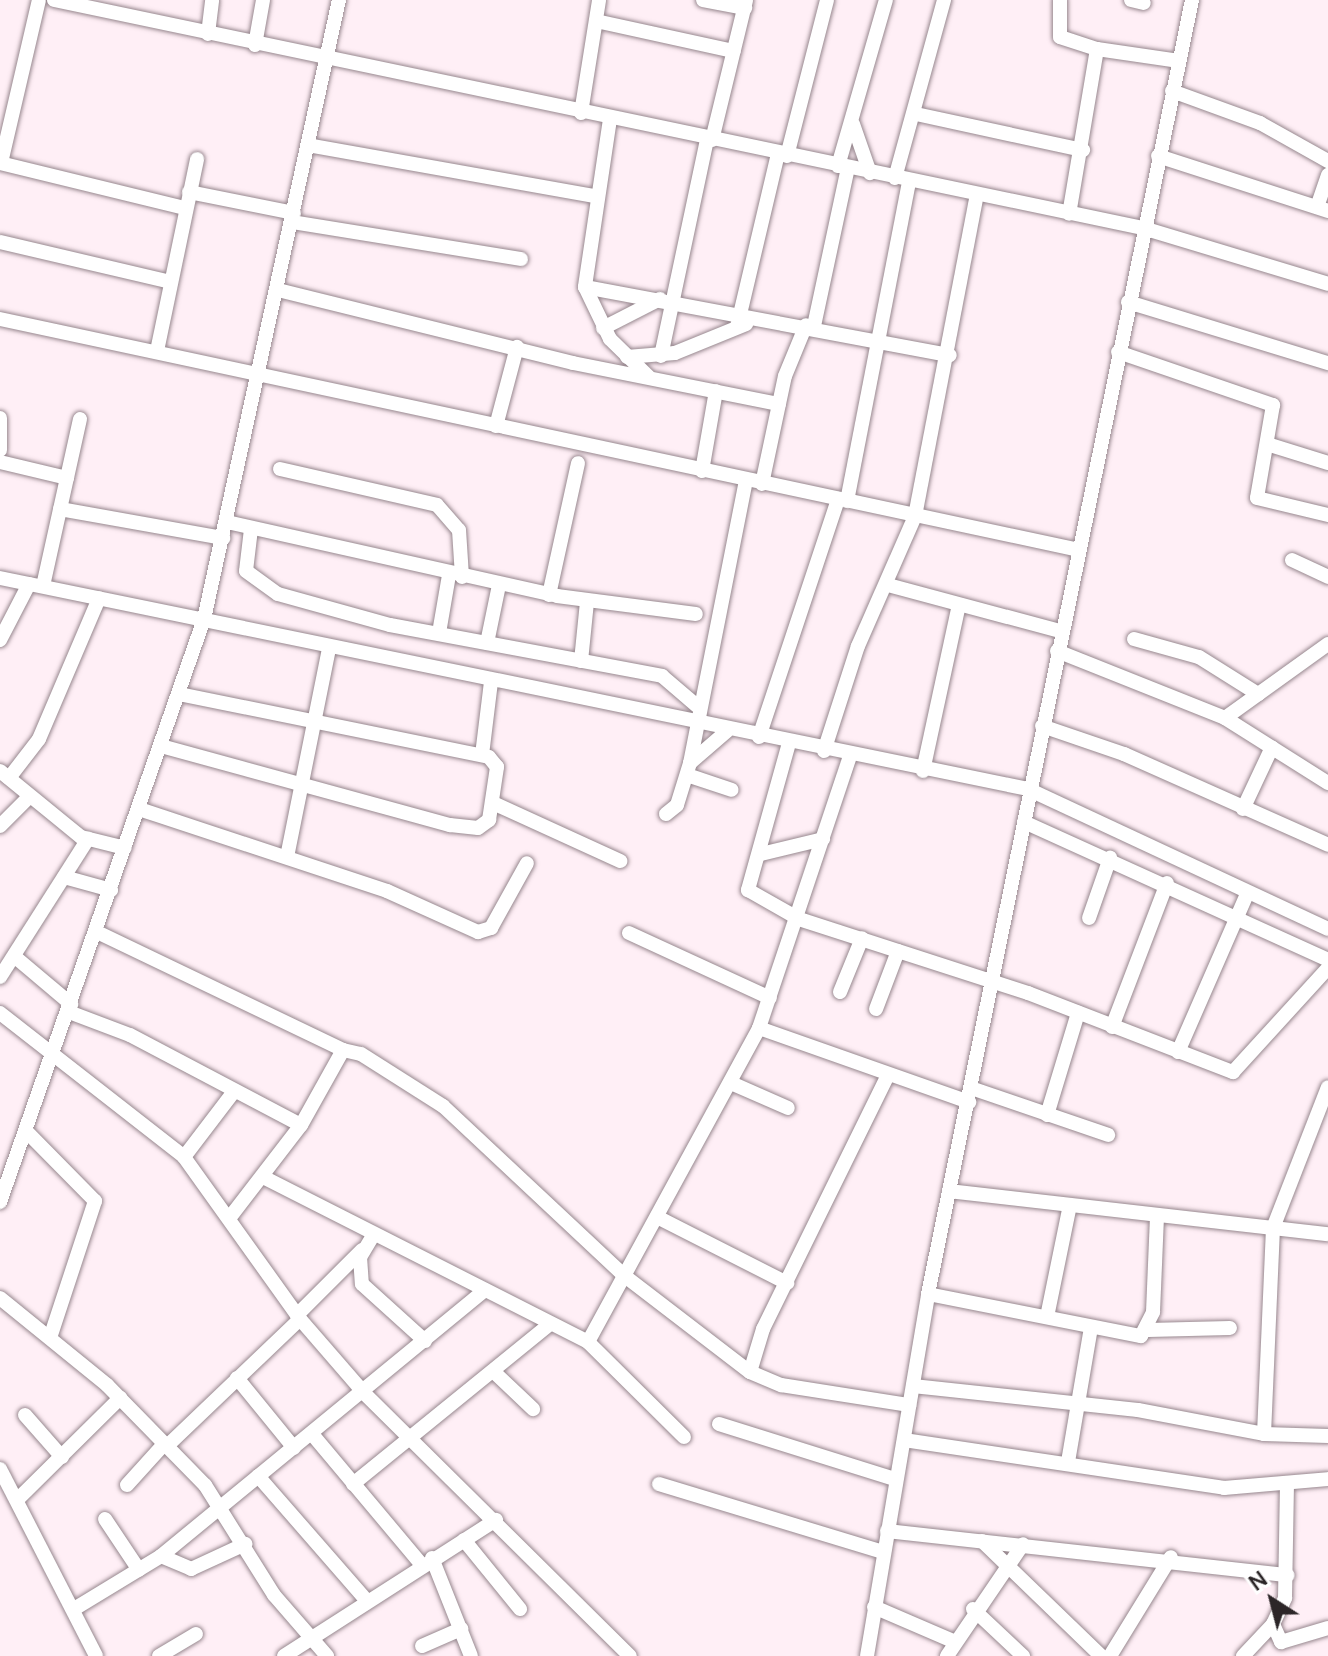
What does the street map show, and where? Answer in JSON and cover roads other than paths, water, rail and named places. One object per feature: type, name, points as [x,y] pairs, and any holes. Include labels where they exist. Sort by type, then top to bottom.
[{"type":"street","points":[[39,0],[1,163],[185,208]]},
{"type":"street","points":[[54,0],[113,6],[208,34],[326,61],[1143,228],[1328,284]]},
{"type":"street","points":[[208,34],[212,0]]},
{"type":"street","points":[[255,45],[263,0]]},
{"type":"street","points":[[0,1202],[204,619],[262,374],[339,0]]},
{"type":"street","points":[[581,113],[599,0]]},
{"type":"street","points":[[661,356],[666,299],[746,4],[703,0]]},
{"type":"street","points":[[737,327],[744,311],[783,155],[827,0]]},
{"type":"street","points":[[762,484],[779,404],[810,326],[853,124],[886,0]]},
{"type":"street","points":[[759,737],[843,500],[881,342],[902,179],[944,0]]},
{"type":"street","points":[[1060,0],[1060,37],[1097,49],[1179,61]]},
{"type":"street","points":[[867,1656],[928,1294],[994,981],[1060,631],[1192,0]]},
{"type":"street","points":[[596,21],[734,51]]},
{"type":"street","points":[[1069,214],[1083,150],[1097,49]]},
{"type":"street","points":[[1172,91],[1260,123],[1328,161]]},
{"type":"street","points":[[916,114],[1083,150]]},
{"type":"street","points":[[610,119],[593,196],[585,287],[603,328],[627,357],[650,377]]},
{"type":"street","points":[[853,124],[870,173]]},
{"type":"street","points":[[308,145],[593,196]]},
{"type":"street","points":[[1158,156],[1322,209],[1328,175]]},
{"type":"street","points":[[157,351],[197,159]]},
{"type":"street","points":[[189,192],[293,217],[521,259]]},
{"type":"street","points":[[824,751],[858,646],[888,585],[915,516],[950,355],[977,195]]},
{"type":"street","points":[[0,242],[170,282]]},
{"type":"street","points":[[585,287],[744,311],[950,355]]},
{"type":"street","points":[[278,290],[517,347],[779,404]]},
{"type":"street","points":[[603,328],[666,299]]},
{"type":"street","points":[[1128,302],[1328,363]]},
{"type":"street","points":[[627,357],[661,356],[773,317]]},
{"type":"street","points":[[0,319],[1079,550]]},
{"type":"street","points":[[496,426],[517,347]]},
{"type":"street","points":[[1118,352],[1273,405],[1257,498],[1328,515]]},
{"type":"street","points":[[702,471],[716,391]]},
{"type":"street","points":[[0,418],[0,450]]},
{"type":"street","points":[[0,640],[36,585],[60,509],[80,419]]},
{"type":"street","points":[[1267,444],[1328,463]]},
{"type":"street","points":[[0,462],[67,478]]},
{"type":"street","points":[[549,595],[578,463]]},
{"type":"street","points":[[280,469],[437,505],[459,530],[456,576],[439,633]]},
{"type":"street","points":[[689,769],[697,706],[746,481]]},
{"type":"street","points":[[60,509],[223,538]]},
{"type":"street","points":[[227,522],[549,595],[696,614]]},
{"type":"street","points":[[251,529],[245,564],[257,585],[336,612],[662,676],[697,706]]},
{"type":"street","points":[[1292,560],[1328,577]]},
{"type":"street","points":[[0,578],[824,751],[1028,789],[1188,867],[1328,929]]},
{"type":"street","points":[[487,643],[499,585]]},
{"type":"street","points":[[888,585],[1060,631]]},
{"type":"street","points":[[99,598],[39,739],[5,774],[88,839],[125,848]]},
{"type":"street","points":[[581,661],[587,602]]},
{"type":"street","points":[[923,771],[959,605]]},
{"type":"street","points":[[1134,639],[1199,657],[1258,694]]},
{"type":"street","points":[[1225,718],[1328,644]]},
{"type":"street","points":[[287,857],[329,649]]},
{"type":"street","points":[[1057,651],[1225,718],[1328,783]]},
{"type":"street","points":[[482,755],[491,682]]},
{"type":"street","points":[[161,746],[303,787],[473,828],[487,823],[497,767],[482,755],[178,694]]},
{"type":"street","points":[[1042,726],[1328,845]]},
{"type":"street","points":[[666,814],[689,769],[727,731]]},
{"type":"street","points":[[789,743],[750,894],[799,919],[994,981],[1178,1052],[1240,1070],[1328,968]]},
{"type":"street","points":[[1243,809],[1272,747]]},
{"type":"street","points":[[588,1342],[659,1218],[759,1028],[799,919],[850,756]]},
{"type":"street","points":[[689,769],[732,790]]},
{"type":"street","points":[[0,826],[30,796]]},
{"type":"street","points":[[493,803],[620,861]]},
{"type":"street","points":[[139,809],[287,857],[487,932],[527,863]]},
{"type":"street","points":[[1024,822],[1174,886],[1328,960]]},
{"type":"street","points":[[768,828],[786,848]]},
{"type":"street","points":[[0,977],[88,839]]},
{"type":"street","points":[[761,854],[823,839]]},
{"type":"street","points":[[1089,918],[1110,858]]},
{"type":"street","points":[[1112,1027],[1174,886],[1188,867]]},
{"type":"street","points":[[64,877],[111,890]]},
{"type":"street","points":[[1178,1052],[1247,894]]},
{"type":"street","points":[[97,932],[343,1050],[372,1060],[443,1106],[626,1277],[750,1372],[781,1385],[909,1405]]},
{"type":"street","points":[[629,933],[770,998]]},
{"type":"street","points":[[840,992],[862,938]]},
{"type":"street","points":[[876,1009],[898,951]]},
{"type":"street","points":[[14,956],[70,1008],[130,1035],[232,1094],[301,1125]]},
{"type":"street","points":[[0,1013],[184,1157],[231,1216],[299,1317],[364,1393],[413,1437],[630,1656]]},
{"type":"street","points":[[1047,1115],[1078,1013]]},
{"type":"street","points":[[759,1028],[887,1077],[1047,1115],[1108,1135]]},
{"type":"street","points":[[231,1216],[265,1178],[301,1125],[343,1050]]},
{"type":"street","points":[[750,1372],[787,1283],[887,1077]]},
{"type":"street","points":[[731,1083],[788,1108]]},
{"type":"street","points":[[1264,1434],[1273,1228],[1328,1087]]},
{"type":"street","points":[[184,1157],[232,1094]]},
{"type":"street","points":[[27,1132],[95,1201],[51,1335]]},
{"type":"street","points":[[265,1178],[588,1342],[684,1437]]},
{"type":"street","points":[[949,1191],[1328,1234]]},
{"type":"street","points":[[1048,1312],[1070,1205]]},
{"type":"street","points":[[1148,1330],[1157,1215]]},
{"type":"street","points":[[659,1218],[787,1283]]},
{"type":"street","points":[[127,1485],[299,1317],[374,1234]]},
{"type":"street","points":[[365,1247],[362,1284],[425,1341]]},
{"type":"street","points":[[74,1609],[161,1556],[364,1393],[485,1290]]},
{"type":"street","points":[[928,1294],[1048,1312],[1091,1328],[1132,1338],[1148,1330],[1230,1328]]},
{"type":"street","points":[[0,1298],[51,1335],[120,1398],[222,1504],[274,1595],[327,1656]]},
{"type":"street","points":[[353,1484],[550,1324]]},
{"type":"street","points":[[1068,1462],[1091,1328]]},
{"type":"street","points":[[494,1372],[533,1409]]},
{"type":"street","points":[[237,1378],[294,1448]]},
{"type":"street","points":[[913,1386],[1080,1404],[1264,1434],[1328,1436]]},
{"type":"street","points":[[18,1499],[120,1398]]},
{"type":"street","points":[[25,1415],[62,1457]]},
{"type":"street","points":[[719,1424],[895,1479]]},
{"type":"street","points":[[312,1434],[353,1484],[427,1562],[471,1656]]},
{"type":"street","points":[[904,1440],[1068,1462],[1224,1488],[1287,1488],[1328,1479]]},
{"type":"street","points":[[0,1469],[96,1656]]},
{"type":"street","points":[[258,1476],[367,1601]]},
{"type":"street","points":[[659,1484],[883,1552]]},
{"type":"street","points":[[1243,1656],[1273,1624],[1288,1575],[1287,1488]]},
{"type":"street","points":[[105,1519],[139,1570]]},
{"type":"street","points":[[284,1656],[496,1520]]},
{"type":"street","points":[[887,1531],[1171,1557],[1288,1575]]},
{"type":"street","points":[[464,1540],[520,1609]]},
{"type":"street","points":[[982,1541],[1101,1656]]},
{"type":"street","points":[[161,1556],[194,1569],[245,1544]]},
{"type":"street","points":[[947,1656],[973,1609],[1023,1544]]},
{"type":"street","points":[[1110,1656],[1171,1557]]},
{"type":"street","points":[[874,1607],[953,1641]]},
{"type":"street","points":[[973,1609],[1023,1656]]},
{"type":"street","points":[[1273,1624],[1283,1649],[1328,1628]]},
{"type":"street","points":[[422,1646],[461,1629]]},
{"type":"street","points":[[159,1656],[196,1634]]}]
